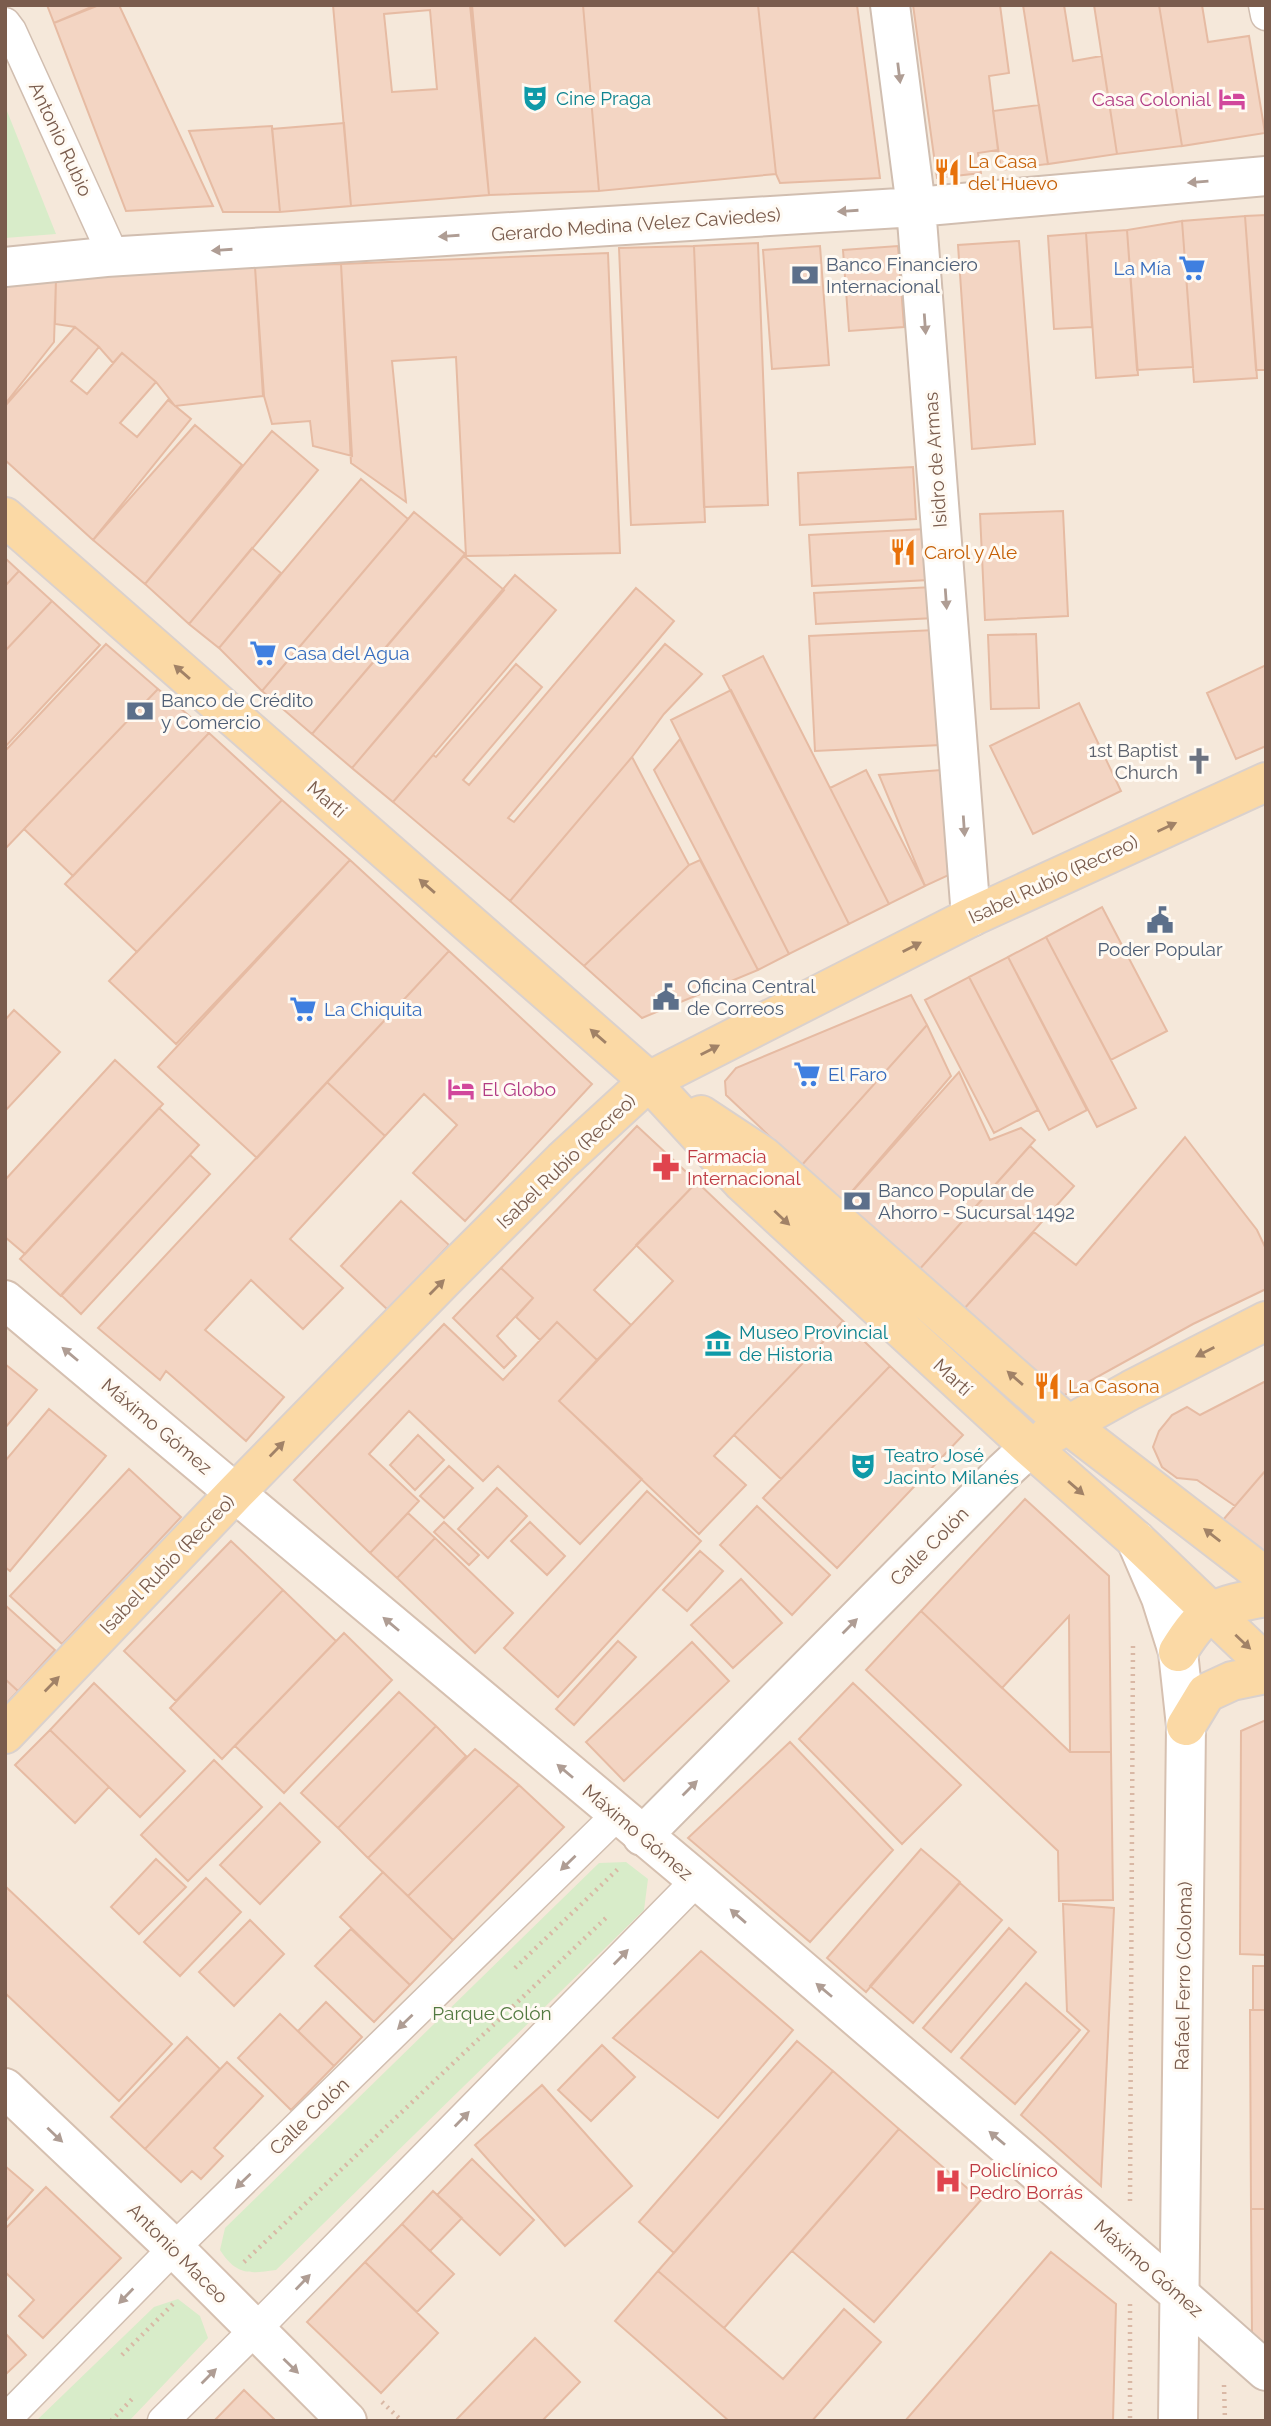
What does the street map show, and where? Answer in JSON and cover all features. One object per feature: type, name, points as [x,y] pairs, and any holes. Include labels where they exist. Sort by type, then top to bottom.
[{"type":"main road","name":"Isidro de Armas","points":[[890,5],[916,207],[971,917]]},
{"type":"main road","name":"Gerardo Medina (Velez Caviedes)","points":[[5,267],[114,257],[916,207],[1266,176]]},
{"type":"main road","name":"Martí","points":[[5,517],[649,1081],[742,1182],[1030,1447],[1136,1540],[1266,1664]]},
{"type":"main road","name":"Isabel Rubio (Recreo)","points":[[5,1734],[236,1492],[563,1160],[649,1081],[971,917],[1266,782]]},
{"type":"main road","name":"Martí","points":[[649,1081],[763,1156],[1068,1424],[1266,1577]]},
{"type":"main road","name":"Máximo Gómez","points":[[5,1300],[629,1826],[697,1880],[1129,2250],[1266,2371]]},
{"type":"main road","name":"Calle Colón","points":[[629,1826],[1030,1447],[1131,1390],[1266,1321]]},
{"type":"main road","points":[[1131,1390],[1118,1438],[1118,1464],[1136,1540]]},
{"type":"main road","name":"Rafael Ferro (Coloma)","points":[[1136,1540],[1161,1598],[1178,1651],[1186,1726],[1178,2421]]},
{"type":"main road","points":[[1178,1651],[1193,1627],[1210,1612],[1235,1602],[1266,1597]]},
{"type":"main road","points":[[1186,1726],[1206,1693],[1232,1681],[1266,1674]]},
{"type":"main road","name":"Antonio Maceo","points":[[5,2088],[174,2248],[348,2421]]},
{"type":"street","points":[[1264,5],[1266,15]]},
{"type":"street","name":"Antonio Rubio","points":[[5,23],[114,257]]},
{"type":"street","name":"Calle Colón","points":[[5,2420],[174,2248],[629,1826]]},
{"type":"street","points":[[163,2421],[697,1880]]},
{"type":"path","points":[[1130,2421],[1133,1642]]},
{"type":"path","points":[[239,2268],[618,1907]]},
{"type":"shaded area","points":[[5,5],[1266,5],[1266,2421],[5,2421]]},
{"type":"green space","points":[[5,106],[56,234],[5,238]]},
{"type":"green space","name":"Parque Colón","points":[[626,1862],[648,1879],[644,1910],[276,2270],[251,2272],[232,2264],[220,2250],[225,2228],[599,1863]]},
{"type":"green space","points":[[178,2299],[200,2316],[208,2338],[129,2421],[36,2421],[154,2307]]},
{"type":"building","points":[[47,5],[96,5],[54,23]]},
{"type":"building","points":[[99,5],[119,5],[213,206],[126,211],[54,23]]},
{"type":"building","points":[[333,5],[472,5],[489,195],[351,206]],"holes":[[[430,10],[437,89],[392,92],[384,14]]]},
{"type":"building","name":"Cine Praga","points":[[470,5],[583,5],[599,191],[489,195]]},
{"type":"building","points":[[583,5],[758,5],[776,174],[599,191]]},
{"type":"building","points":[[758,5],[857,5],[880,178],[780,183],[776,174]]},
{"type":"building","points":[[913,5],[1000,5],[1009,73],[989,76],[998,150],[978,153],[981,173],[937,178]]},
{"type":"building","points":[[1023,5],[1064,5],[1073,61],[1102,56],[1117,154],[1048,164]]},
{"type":"building","points":[[1094,5],[1159,5],[1182,146],[1117,154]]},
{"type":"building","points":[[1159,5],[1202,5],[1208,42],[1249,36],[1265,133],[1182,146]]},
{"type":"building","points":[[1039,105],[1048,164],[1001,170],[993,111]]},
{"type":"building","points":[[344,123],[351,206],[280,212],[272,129]]},
{"type":"building","points":[[272,126],[280,212],[223,212],[189,131]]},
{"type":"building","points":[[1266,215],[1266,370],[1256,370],[1245,216]]},
{"type":"building","points":[[1245,216],[1257,378],[1194,382],[1182,221]]},
{"type":"building","points":[[1182,221],[1193,367],[1137,370],[1127,230]]},
{"type":"building","points":[[1127,230],[1138,375],[1096,378],[1086,233]]},
{"type":"building","points":[[1086,233],[1092,327],[1054,329],[1048,236]]},
{"type":"building","points":[[1019,241],[1035,444],[972,449],[958,245]]},
{"type":"building","points":[[758,243],[768,505],[704,507],[694,246]]},
{"type":"building","points":[[694,246],[705,522],[631,525],[619,248]]},
{"type":"building","points":[[820,246],[829,365],[772,369],[763,250]]},
{"type":"building","points":[[898,246],[904,327],[849,331],[843,250]]},
{"type":"building","points":[[608,253],[620,553],[466,556],[456,357],[392,361],[406,502],[351,463],[341,264]]},
{"type":"building","points":[[341,264],[352,456],[313,446],[310,421],[272,424],[264,396],[255,267]]},
{"type":"building","points":[[255,267],[263,396],[175,406],[156,382],[122,353],[113,363],[75,327],[55,324],[56,278]]},
{"type":"building","points":[[56,278],[54,342],[5,404],[5,285]]},
{"type":"building","points":[[75,327],[99,347],[71,381],[87,394],[122,353],[156,382],[120,423],[137,437],[168,400],[191,419],[93,540],[5,460],[5,406]]},
{"type":"building","points":[[195,425],[242,465],[145,584],[93,540]]},
{"type":"building","points":[[272,431],[318,470],[189,624],[145,584]]},
{"type":"building","points":[[913,467],[916,519],[800,525],[798,473]]},
{"type":"building","points":[[361,479],[408,519],[262,691],[219,648]]},
{"type":"building","points":[[1063,511],[1068,616],[985,620],[980,514]]},
{"type":"building","points":[[414,512],[465,554],[312,734],[262,691]]},
{"type":"building","points":[[926,529],[929,580],[812,586],[809,535]]},
{"type":"building","points":[[252,548],[281,573],[219,648],[189,624]]},
{"type":"building","points":[[464,556],[504,590],[352,768],[312,734]]},
{"type":"building","points":[[5,558],[19,571],[5,586]]},
{"type":"building","points":[[19,571],[52,601],[5,651],[5,586]]},
{"type":"building","points":[[515,575],[556,610],[393,802],[352,768]]},
{"type":"building","points":[[933,587],[935,618],[816,624],[814,593]]},
{"type":"building","points":[[636,588],[674,621],[508,818],[514,822],[665,644],[702,674],[664,714],[632,757],[510,901],[393,802],[433,755],[436,757],[516,664],[542,687],[463,780],[469,785]]},
{"type":"building","points":[[52,601],[100,645],[5,747],[5,651]]},
{"type":"building","points":[[935,630],[941,745],[815,751],[809,636]]},
{"type":"building","points":[[1036,634],[1039,708],[991,709],[988,635]]},
{"type":"building","points":[[106,644],[158,689],[5,849],[5,751]]},
{"type":"building","points":[[763,656],[889,904],[849,924],[723,676]]},
{"type":"building","points":[[1266,665],[1266,746],[1236,759],[1207,693]]},
{"type":"building","points":[[158,689],[209,733],[73,876],[24,829]]},
{"type":"building","points":[[731,690],[849,924],[789,954],[671,720]]},
{"type":"building","points":[[1079,703],[1121,791],[1033,834],[990,746]]},
{"type":"building","points":[[209,733],[282,800],[137,952],[65,884]]},
{"type":"building","points":[[680,739],[789,954],[758,970],[654,770]]},
{"type":"building","points":[[632,757],[689,865],[584,966],[510,901]]},
{"type":"building","points":[[866,770],[925,886],[889,904],[830,788]]},
{"type":"building","points":[[941,770],[951,874],[925,886],[879,775]]},
{"type":"building","points":[[282,800],[350,860],[176,1044],[109,981]]},
{"type":"building","name":"La Chiquita","points":[[350,860],[449,951],[257,1158],[158,1067]]},
{"type":"building","points":[[700,860],[758,970],[642,1018],[584,966],[689,865]]},
{"type":"building","points":[[1102,907],[1167,1031],[1111,1060],[1046,937]]},
{"type":"building","points":[[1046,937],[1136,1108],[1097,1127],[1008,957]]},
{"type":"building","name":"El Globo","points":[[449,951],[592,1084],[465,1221],[413,1173],[457,1125],[424,1094],[385,1136],[327,1082]]},
{"type":"building","points":[[1008,957],[1087,1110],[1049,1130],[969,977]]},
{"type":"building","points":[[969,977],[1038,1110],[994,1133],[925,1000]]},
{"type":"building","name":"El Faro","points":[[911,995],[927,1025],[801,1166],[726,1095],[725,1081],[736,1068]]},
{"type":"building","points":[[14,1010],[60,1052],[5,1111],[5,1020]]},
{"type":"building","points":[[927,1025],[951,1076],[842,1203],[801,1166]]},
{"type":"building","points":[[115,1060],[163,1104],[25,1254],[5,1237],[5,1180]]},
{"type":"building","points":[[959,1072],[990,1140],[1021,1128],[1035,1140],[918,1271],[842,1203]]},
{"type":"building","points":[[327,1082],[385,1136],[290,1239],[343,1288],[303,1329],[251,1280],[205,1330],[284,1397],[246,1441],[166,1371],[160,1380],[98,1328]]},
{"type":"building","points":[[159,1108],[199,1145],[61,1296],[20,1259]]},
{"type":"building","points":[[637,1126],[697,1182],[594,1290],[631,1325],[597,1360],[557,1322],[540,1340],[516,1317],[533,1298],[501,1268]]},
{"type":"building","points":[[1185,1137],[1257,1230],[1266,1249],[1266,1289],[1193,1324],[1061,1397],[963,1310],[1034,1232],[1076,1265]]},
{"type":"building","points":[[1030,1146],[1074,1186],[963,1310],[918,1271]]},
{"type":"building","points":[[190,1155],[210,1174],[81,1314],[61,1295]]},
{"type":"building","name":"Museo Provincial de Historia","points":[[697,1182],[843,1321],[714,1456],[746,1485],[699,1534],[559,1401],[673,1281],[636,1245]]},
{"type":"building","points":[[401,1201],[449,1245],[388,1310],[341,1266]]},
{"type":"building","points":[[501,1268],[533,1298],[497,1336],[516,1356],[504,1368],[453,1318]]},
{"type":"building","points":[[843,1321],[890,1366],[781,1479],[734,1435]]},
{"type":"building","points":[[557,1322],[597,1360],[559,1401],[642,1479],[580,1544],[498,1466],[483,1481],[409,1411],[369,1454],[419,1501],[370,1553],[294,1480],[444,1324],[503,1380]]},
{"type":"building","points":[[5,1364],[37,1390],[5,1428]]},
{"type":"building","name":"Teatro José Jacinto Milanés","points":[[890,1366],[963,1435],[837,1568],[763,1498]]},
{"type":"building","points":[[1266,1381],[1266,1470],[1235,1506],[1197,1480],[1177,1478],[1162,1467],[1153,1447],[1159,1431],[1172,1415],[1187,1407],[1200,1415]]},
{"type":"building","points":[[49,1409],[106,1456],[10,1571],[5,1567],[5,1461]]},
{"type":"building","points":[[418,1435],[444,1460],[415,1490],[390,1465]]},
{"type":"building","points":[[449,1466],[473,1488],[444,1518],[420,1496]]},
{"type":"building","points":[[129,1469],[181,1517],[62,1644],[10,1596]]},
{"type":"building","points":[[1266,1470],[1266,1556],[1223,1520]]},
{"type":"building","points":[[497,1488],[527,1516],[488,1558],[458,1529]]},
{"type":"building","points":[[647,1491],[701,1541],[558,1697],[504,1648]]},
{"type":"building","points":[[1025,1499],[1109,1576],[1111,1752],[1070,1752],[1069,1616],[1002,1688],[921,1611]]},
{"type":"building","points":[[757,1506],[830,1575],[792,1615],[720,1545]]},
{"type":"building","points":[[408,1513],[435,1538],[397,1578],[370,1553]]},
{"type":"building","points":[[444,1522],[479,1555],[469,1565],[434,1532]]},
{"type":"building","points":[[530,1522],[565,1556],[547,1575],[511,1541]]},
{"type":"building","points":[[435,1538],[513,1613],[475,1653],[397,1578]]},
{"type":"building","points":[[231,1541],[283,1590],[176,1701],[124,1651]]},
{"type":"building","points":[[700,1551],[723,1571],[687,1611],[663,1590]]},
{"type":"building","points":[[741,1579],[782,1623],[733,1668],[691,1625]]},
{"type":"building","points":[[283,1590],[336,1641],[222,1759],[170,1708]]},
{"type":"building","points":[[5,1605],[55,1650],[18,1691],[5,1679]]},
{"type":"building","points":[[921,1611],[1070,1752],[1111,1752],[1113,1900],[1059,1901],[1058,1851],[866,1670]]},
{"type":"building","points":[[344,1633],[392,1680],[284,1793],[235,1746]]},
{"type":"building","points":[[618,1641],[636,1657],[574,1725],[556,1709]]},
{"type":"building","points":[[692,1642],[729,1681],[624,1781],[586,1742]]},
{"type":"building","points":[[5,1679],[18,1691],[5,1705]]},
{"type":"building","points":[[94,1683],[185,1771],[140,1817],[50,1730]]},
{"type":"building","points":[[853,1683],[961,1785],[902,1844],[799,1739]]},
{"type":"building","points":[[399,1692],[436,1726],[338,1828],[301,1793]]},
{"type":"building","points":[[1266,1720],[1266,1955],[1240,1954],[1241,1731]]},
{"type":"building","points":[[436,1726],[466,1756],[368,1858],[338,1828]]},
{"type":"building","points":[[50,1730],[109,1787],[75,1823],[15,1765]]},
{"type":"building","points":[[790,1742],[893,1850],[810,1942],[688,1838]]},
{"type":"building","points":[[475,1749],[519,1785],[408,1896],[368,1858]]},
{"type":"building","points":[[214,1760],[262,1807],[188,1881],[141,1835]]},
{"type":"building","points":[[519,1785],[564,1827],[453,1940],[408,1896]]},
{"type":"building","points":[[280,1803],[320,1842],[260,1904],[220,1865]]},
{"type":"building","points":[[921,1849],[960,1882],[866,1992],[827,1958]]},
{"type":"building","points":[[156,1859],[186,1887],[139,1934],[111,1907]]},
{"type":"building","points":[[383,1872],[453,1940],[410,1985],[340,1917]]},
{"type":"building","points":[[206,1878],[241,1912],[180,1976],[144,1942]]},
{"type":"building","points":[[960,1883],[1002,1920],[913,2023],[870,1986]]},
{"type":"building","points":[[5,1886],[172,2044],[119,2101],[5,1993]]},
{"type":"building","points":[[1063,1904],[1114,1908],[1101,2186],[1021,2115],[1089,2031],[1067,2011]]},
{"type":"building","points":[[250,1920],[284,1954],[234,2006],[199,1972]]},
{"type":"building","points":[[1009,1928],[1036,1952],[951,2052],[923,2028]]},
{"type":"building","points":[[351,1929],[410,1985],[374,2022],[315,1966]]},
{"type":"building","points":[[701,1951],[793,2030],[718,2118],[613,2038]]},
{"type":"building","points":[[1253,1966],[1266,1966],[1266,2010],[1253,2010]]},
{"type":"building","points":[[1026,1983],[1080,2030],[1015,2104],[961,2058]]},
{"type":"building","points":[[326,2002],[362,2037],[334,2066],[298,2031]]},
{"type":"building","points":[[1250,2010],[1266,2010],[1266,2209],[1251,2209]]},
{"type":"building","points":[[280,2014],[334,2066],[291,2110],[238,2058]]},
{"type":"building","points":[[187,2037],[220,2069],[145,2149],[111,2117]]},
{"type":"building","points":[[797,2041],[833,2071],[674,2253],[639,2222]]},
{"type":"building","points":[[602,2045],[635,2077],[591,2121],[558,2090]]},
{"type":"building","points":[[227,2062],[263,2096],[214,2148],[223,2156],[201,2179],[192,2171],[181,2182],[145,2149]]},
{"type":"building","points":[[833,2071],[899,2129],[724,2328],[658,2271]]},
{"type":"building","points":[[542,2085],[632,2186],[565,2246],[475,2145]]},
{"type":"building","points":[[899,2129],[981,2200],[874,2322],[792,2251]]},
{"type":"building","points":[[472,2159],[534,2220],[500,2255],[437,2195]]},
{"type":"building","points":[[5,2166],[33,2190],[5,2222]]},
{"type":"building","points":[[46,2187],[121,2258],[43,2338],[19,2316],[34,2300],[5,2272],[5,2229]]},
{"type":"building","points":[[433,2191],[462,2218],[430,2251],[402,2224]]},
{"type":"building","points":[[1251,2209],[1266,2209],[1266,2349],[1252,2337]]},
{"type":"building","points":[[402,2224],[454,2274],[417,2312],[365,2262]]},
{"type":"building","points":[[1051,2252],[1116,2304],[1113,2421],[905,2421]]},
{"type":"building","points":[[365,2262],[438,2333],[381,2393],[307,2322]]},
{"type":"building","points":[[658,2271],[783,2379],[844,2309],[881,2342],[812,2421],[729,2421],[615,2321]]},
{"type":"building","points":[[5,2333],[26,2355],[5,2375]]},
{"type":"building","points":[[535,2338],[580,2382],[542,2421],[455,2421]]},
{"type":"building","points":[[244,2390],[276,2421],[214,2421]]},
{"type":"place","name":"Cine Praga","points":[[535,98]]},
{"type":"place","name":"Casa Colonial","points":[[1232,99]]},
{"type":"place","name":"La Casa del Huevo","points":[[947,172]]},
{"type":"place","name":"La Mía","points":[[1192,268]]},
{"type":"place","name":"Banco Financiero Internacional","points":[[805,275]]},
{"type":"place","name":"Carol y Ale","points":[[903,552]]},
{"type":"place","name":"Casa del Agua","points":[[263,653]]},
{"type":"place","name":"Banco de Crédito y Comercio","points":[[140,711]]},
{"type":"place","name":"1st Baptist Church","points":[[1199,761]]},
{"type":"place","name":"Poder Popular","points":[[1160,920]]},
{"type":"place","name":"Oficina Central de Correos","points":[[666,997]]},
{"type":"place","name":"La Chiquita","points":[[303,1009]]},
{"type":"place","name":"El Faro","points":[[807,1074]]},
{"type":"place","name":"El Globo","points":[[461,1089]]},
{"type":"place","name":"Farmacia Internacional","points":[[666,1167]]},
{"type":"place","name":"Banco Popular de Ahorro - Sucursal 1492","points":[[857,1201]]},
{"type":"place","name":"Museo Provincial de Historia","points":[[718,1343]]},
{"type":"place","name":"La Casona","points":[[1047,1386]]},
{"type":"place","name":"Teatro José Jacinto Milanés","points":[[863,1466]]},
{"type":"place","name":"Policlínico Pedro Borrás","points":[[948,2181]]}]
